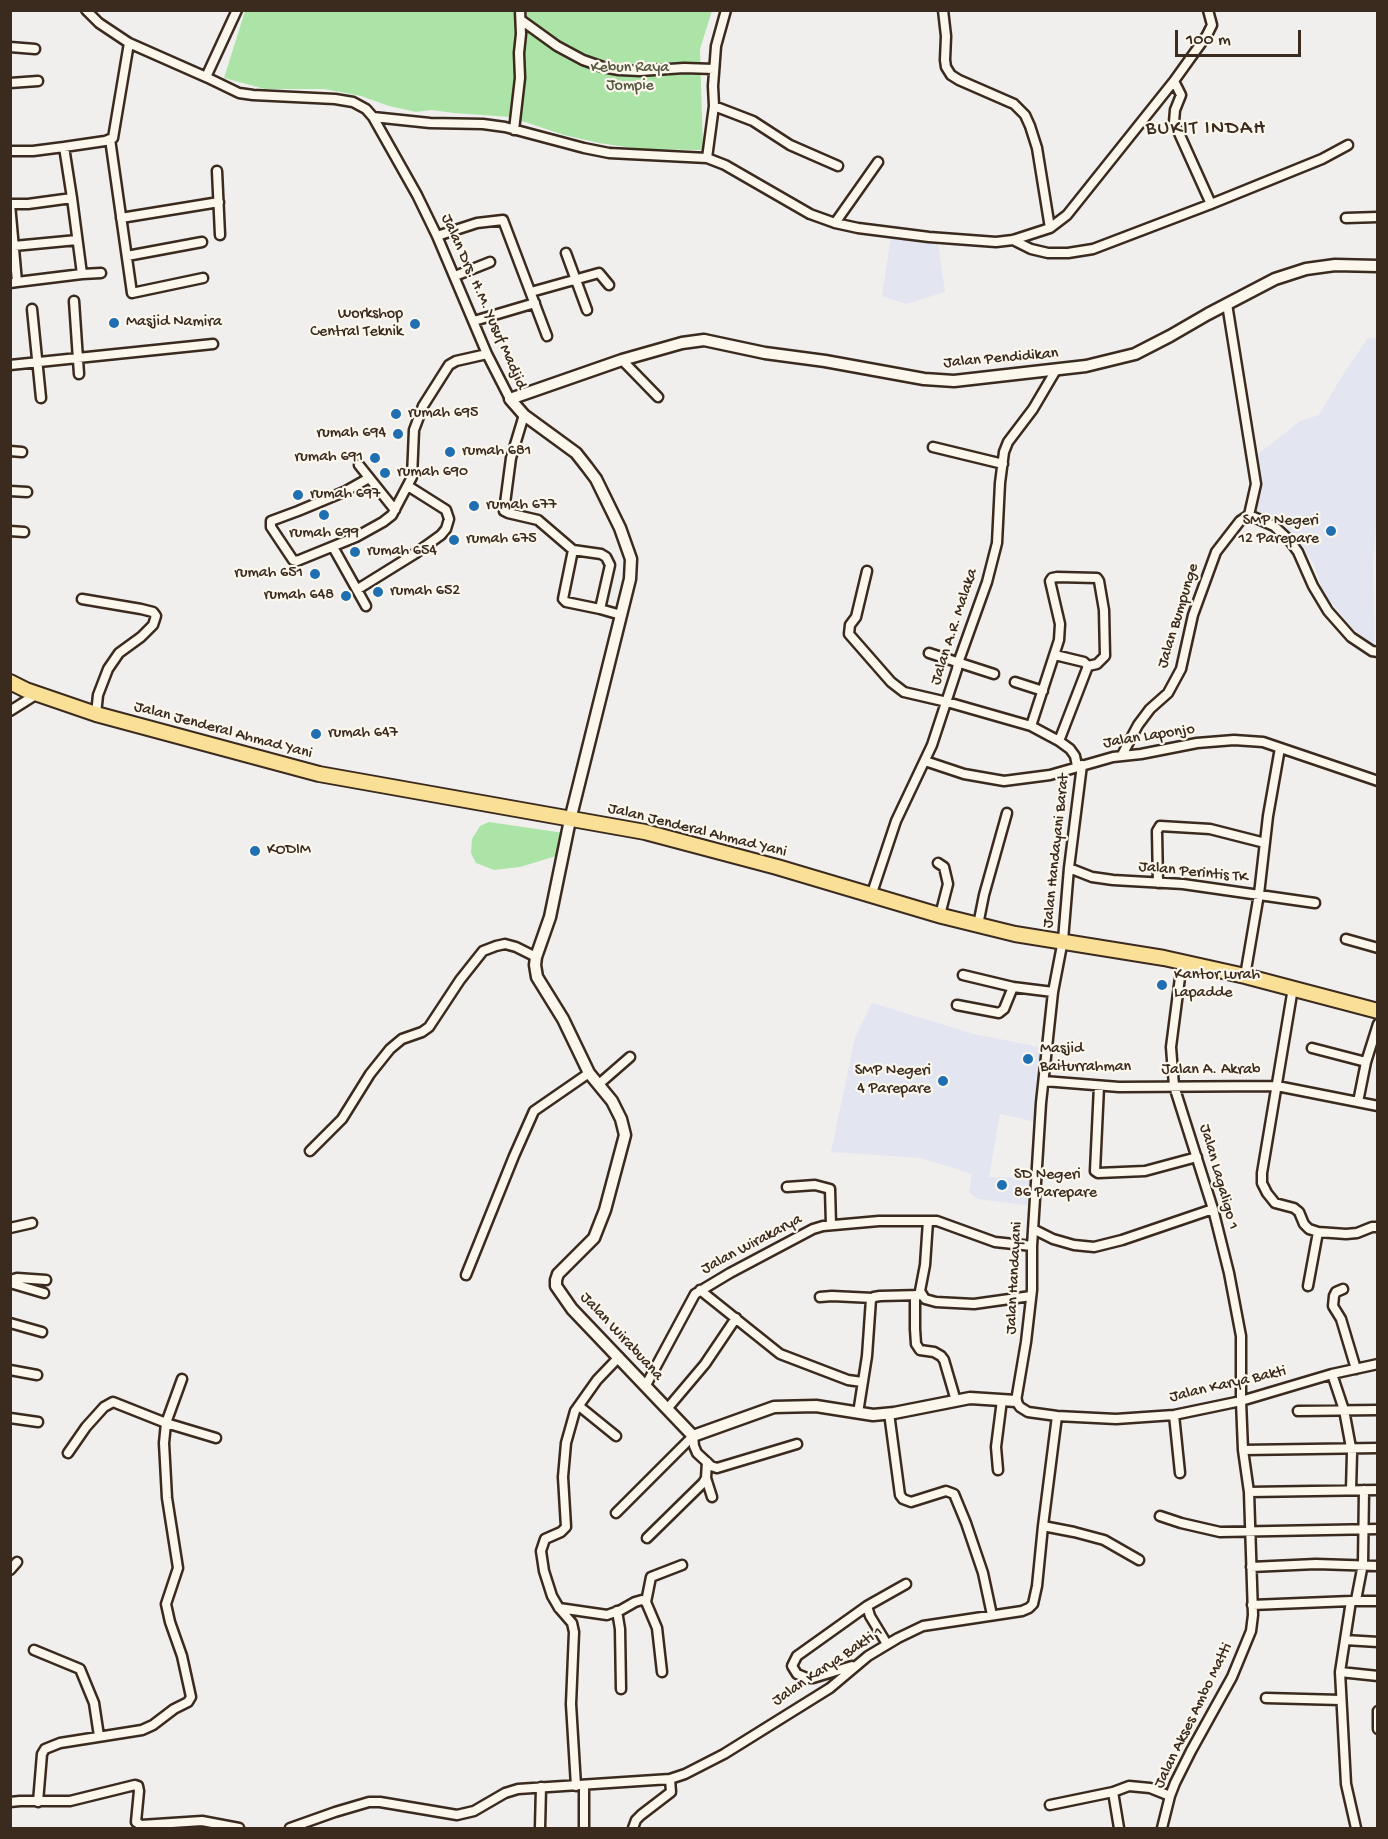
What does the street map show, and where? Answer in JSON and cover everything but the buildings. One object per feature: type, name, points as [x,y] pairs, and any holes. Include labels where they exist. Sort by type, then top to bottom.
[{"type":"highway","name":"Jalan Jenderal Ahmad Yani","points":[[10,682],[37,694],[96,714],[320,774],[645,832],[978,925],[1182,962],[1293,988],[1377,1011]]},
{"type":"street","points":[[86,10],[99,23],[129,43],[207,76],[239,93],[335,99],[353,102],[366,109],[374,117],[430,123],[483,124],[609,153],[707,158],[725,165],[810,214],[836,223],[870,230],[996,242],[1013,240],[1050,228],[1068,215],[1174,81],[1207,34],[1212,25],[1208,10]]},
{"type":"street","points":[[207,76],[237,10]]},
{"type":"street","points":[[707,158],[714,106],[716,46],[726,10]]},
{"type":"street","points":[[943,10],[946,36],[945,60],[951,75],[1014,104],[1025,115],[1037,148],[1050,228]]},
{"type":"street","points":[[520,15],[557,46],[583,60],[603,67],[640,71],[684,68],[714,69]]},
{"type":"street","points":[[514,130],[520,78],[520,15]]},
{"type":"street","points":[[10,151],[33,151],[113,138],[129,43]]},
{"type":"street","points":[[10,47],[35,49]]},
{"type":"street","points":[[10,83],[38,81]]},
{"type":"street","points":[[1174,81],[1181,94],[1175,110],[1174,122],[1211,204]]},
{"type":"street","points":[[714,106],[753,121],[790,145],[838,166]]},
{"type":"street","name":"Jalan Drs. H.M. Yusuf Madjid","points":[[374,117],[437,236],[487,354],[510,399],[524,415],[576,453],[596,479],[630,554],[632,568],[570,820]]},
{"type":"street","points":[[110,139],[132,293],[202,278]]},
{"type":"street","points":[[1013,240],[1031,249],[1048,253],[1093,249],[1322,159],[1348,145]]},
{"type":"street","points":[[64,147],[82,274]]},
{"type":"street","points":[[836,223],[878,162]]},
{"type":"street","points":[[217,171],[220,235]]},
{"type":"street","points":[[72,198],[11,204],[14,282],[101,273]]},
{"type":"street","points":[[121,218],[219,202]]},
{"type":"street","points":[[1346,218],[1377,217]]},
{"type":"street","points":[[437,236],[477,223],[504,220],[547,336]]},
{"type":"street","points":[[14,246],[77,240]]},
{"type":"street","points":[[127,256],[202,242]]},
{"type":"street","points":[[566,253],[587,310]]},
{"type":"street","points":[[455,276],[490,262]]},
{"type":"street","name":"Jalan Pendidikan","points":[[510,399],[622,360],[682,343],[704,340],[765,353],[924,379],[954,381],[1086,366],[1135,354],[1275,279],[1306,269],[1335,264],[1377,266]]},
{"type":"street","points":[[531,292],[599,273],[609,285]]},
{"type":"street","points":[[74,301],[79,374]]},
{"type":"street","points":[[474,321],[534,303]]},
{"type":"street","points":[[1227,304],[1256,484],[1249,515],[1274,526],[1290,541],[1328,611],[1351,637],[1377,652]]},
{"type":"street","points":[[32,309],[41,398]]},
{"type":"street","points":[[10,365],[213,344]]},
{"type":"street","points":[[369,478],[346,491],[270,522],[294,561],[333,547],[383,522],[395,510],[413,473],[416,423],[423,406],[452,362],[487,354]]},
{"type":"street","points":[[622,360],[658,397]]},
{"type":"street","name":"Jalan A.R. Malaka","points":[[871,896],[896,821],[932,745],[987,582],[997,543],[1004,452],[1008,442],[1033,409],[1056,370]]},
{"type":"street","points":[[524,415],[511,458],[504,511],[538,520],[573,550],[604,555],[610,567],[600,609]]},
{"type":"street","points":[[933,447],[1003,464]]},
{"type":"street","points":[[10,451],[22,452]]},
{"type":"street","points":[[359,465],[395,510]]},
{"type":"street","points":[[358,589],[416,553],[446,530],[449,521],[446,510],[408,486]]},
{"type":"street","points":[[10,491],[27,492]]},
{"type":"street","name":"Jalan Bumpunge","points":[[1122,755],[1138,725],[1150,709],[1168,693],[1180,669],[1193,615],[1216,552],[1240,521],[1249,515]]},
{"type":"street","points":[[10,531],[24,532]]},
{"type":"street","points":[[333,547],[366,606]]},
{"type":"street","points":[[573,550],[563,599],[566,602],[621,615]]},
{"type":"street","points":[[867,571],[856,617],[849,629],[853,640],[891,682],[904,692],[1031,726],[1059,741],[1073,753],[1079,766]]},
{"type":"street","points":[[1031,726],[1059,640],[1060,624],[1050,581],[1057,576],[1097,578],[1099,581],[1104,610],[1105,656],[1097,664],[1088,666]]},
{"type":"street","points":[[82,600],[141,609],[153,612],[156,616],[153,625],[141,637],[119,652],[108,669],[98,695],[96,714]]},
{"type":"street","points":[[929,653],[994,674]]},
{"type":"street","points":[[1055,655],[1084,662],[1088,666]]},
{"type":"street","points":[[1059,741],[1088,666]]},
{"type":"street","points":[[1015,682],[1043,691]]},
{"type":"street","points":[[10,711],[37,694]]},
{"type":"street","name":"Jalan Laponjo","points":[[925,760],[964,774],[1004,781],[1050,775],[1122,755],[1141,754],[1197,743],[1234,740],[1263,742],[1377,781]]},
{"type":"street","points":[[1245,976],[1280,748]]},
{"type":"street","name":"Jalan Handayani Barat","points":[[1063,940],[1079,766]]},
{"type":"street","points":[[978,925],[1007,813]]},
{"type":"street","points":[[310,1151],[342,1119],[370,1074],[390,1049],[402,1039],[429,1027],[460,980],[483,951],[505,944],[536,957],[550,917],[570,820]]},
{"type":"street","points":[[1158,883],[1157,831],[1160,826],[1210,829],[1265,843]]},
{"type":"street","points":[[938,863],[944,867],[948,884],[940,915]]},
{"type":"street","name":"Jalan Perintis TK","points":[[1069,868],[1092,877],[1113,880],[1183,884],[1315,903]]},
{"type":"street","points":[[1346,939],[1377,948]]},
{"type":"street","name":"Jalan Handayani","points":[[1016,1401],[1031,1296],[1033,1229],[1053,992],[1063,940]]},
{"type":"street","name":"Jalan Wirabuana","points":[[536,957],[537,976],[563,1019],[589,1072],[618,1111],[624,1131],[624,1139],[605,1210],[594,1238],[558,1274],[556,1286],[572,1309],[693,1436]]},
{"type":"street","name":"Jalan Lagaligo 1","points":[[1182,962],[1171,1047],[1174,1086],[1213,1209],[1229,1273],[1241,1336],[1240,1401]]},
{"type":"street","points":[[963,975],[1013,987],[1053,992]]},
{"type":"street","points":[[957,1005],[999,1013],[1004,1009],[1013,987]]},
{"type":"street","points":[[1293,988],[1262,1183],[1275,1203],[1294,1208],[1309,1229],[1346,1234],[1377,1227]]},
{"type":"street","points":[[1358,1102],[1377,1024]]},
{"type":"street","points":[[1312,1048],[1366,1062]]},
{"type":"street","points":[[599,1084],[630,1057]]},
{"type":"street","points":[[466,1275],[534,1111],[589,1072]]},
{"type":"street","name":"Jalan A. Akrab","points":[[1044,1081],[1099,1086],[1277,1086],[1377,1106]]},
{"type":"street","points":[[1099,1086],[1095,1171],[1098,1173],[1145,1171],[1197,1157]]},
{"type":"street","points":[[787,1187],[815,1185],[828,1187],[831,1191],[831,1225]]},
{"type":"street","points":[[1033,1229],[1053,1239],[1074,1245],[1094,1247],[1122,1240],[1213,1209]]},
{"type":"street","name":"Jalan Wirakarya","points":[[646,1385],[687,1307],[700,1290],[813,1229],[831,1225],[879,1221],[928,1221],[946,1223],[995,1242],[1032,1246]]},
{"type":"street","points":[[928,1221],[925,1266],[919,1294],[916,1344],[920,1350],[934,1352],[944,1360],[956,1401]]},
{"type":"street","points":[[10,1228],[32,1223]]},
{"type":"street","points":[[1308,1286],[1318,1232]]},
{"type":"street","points":[[10,1281],[30,1278],[46,1280]]},
{"type":"street","points":[[10,1281],[44,1293]]},
{"type":"street","points":[[1343,1289],[1336,1292],[1333,1306],[1341,1319],[1356,1369]]},
{"type":"street","points":[[700,1290],[780,1354],[848,1380],[862,1382]]},
{"type":"street","points":[[820,1297],[870,1296],[873,1298],[919,1294],[925,1299],[936,1302],[974,1304],[1031,1296]]},
{"type":"street","points":[[858,1413],[867,1356],[870,1304],[873,1298]]},
{"type":"street","points":[[667,1409],[705,1364],[736,1318]]},
{"type":"street","points":[[10,1323],[42,1332]]},
{"type":"street","points":[[584,1828],[571,1704],[575,1637],[572,1623],[552,1596],[544,1571],[541,1551],[545,1539],[561,1532],[566,1527],[563,1478],[569,1430],[579,1406],[597,1380],[619,1358]]},
{"type":"street","name":"Jalan Karya Bakti","points":[[1016,1401],[1028,1412],[1057,1416],[1116,1419],[1174,1415],[1240,1401],[1332,1374],[1377,1364]]},
{"type":"street","points":[[10,1370],[37,1375]]},
{"type":"street","points":[[1332,1374],[1344,1410],[1351,1448],[1351,1490]]},
{"type":"street","points":[[38,1802],[42,1754],[45,1749],[60,1743],[135,1732],[149,1727],[188,1702],[191,1697],[182,1656],[166,1604],[178,1568],[167,1498],[164,1443],[166,1423],[182,1379]]},
{"type":"street","points":[[616,1513],[693,1436],[774,1407],[816,1406],[858,1413],[889,1413],[974,1397],[1016,1401]]},
{"type":"street","points":[[998,1470],[996,1447],[1002,1400]]},
{"type":"street","name":"Jalan Akses Ambo Matti","points":[[1162,1828],[1170,1796],[1191,1751],[1232,1677],[1251,1631],[1251,1532],[1240,1401]]},
{"type":"street","points":[[68,1454],[86,1427],[104,1407],[113,1402],[121,1403],[166,1423],[216,1438]]},
{"type":"street","points":[[579,1406],[616,1436]]},
{"type":"street","points":[[1298,1411],[1377,1410]]},
{"type":"street","points":[[889,1413],[900,1495],[911,1502],[946,1491],[954,1494],[983,1573],[992,1615]]},
{"type":"street","points":[[1174,1415],[1180,1473]]},
{"type":"street","name":"Jalan Karya Bakti 1","points":[[290,1828],[369,1802],[449,1815],[464,1814],[474,1811],[505,1793],[518,1789],[670,1779],[724,1754],[830,1688],[855,1666],[887,1644],[922,1626],[1029,1608],[1033,1604],[1037,1586],[1057,1416]]},
{"type":"street","points":[[10,1418],[38,1422]]},
{"type":"street","points":[[693,1436],[695,1450],[711,1466],[717,1468],[797,1444]]},
{"type":"street","points":[[1243,1450],[1377,1448]]},
{"type":"street","points":[[707,1462],[706,1478],[712,1497]]},
{"type":"street","points":[[647,1538],[689,1498],[706,1478]]},
{"type":"street","points":[[1356,1828],[1346,1784],[1340,1672],[1363,1564],[1364,1490]]},
{"type":"street","points":[[1249,1492],[1377,1490]]},
{"type":"street","points":[[1160,1516],[1220,1532],[1377,1529]]},
{"type":"street","points":[[1043,1526],[1104,1540],[1139,1560]]},
{"type":"street","points":[[10,1570],[17,1562]]},
{"type":"street","points":[[1251,1567],[1363,1564],[1377,1566]]},
{"type":"street","points":[[663,1672],[657,1629],[646,1602],[651,1577],[682,1565]]},
{"type":"street","points":[[855,1666],[807,1678],[797,1674],[792,1666],[797,1656],[867,1606],[906,1584]]},
{"type":"street","points":[[559,1608],[607,1615],[635,1602],[642,1600],[646,1602]]},
{"type":"street","points":[[1252,1605],[1377,1601]]},
{"type":"street","points":[[867,1606],[870,1616],[887,1644]]},
{"type":"street","points":[[617,1611],[620,1629],[621,1689]]},
{"type":"street","points":[[1345,1640],[1377,1642]]},
{"type":"street","points":[[34,1650],[80,1669],[94,1703],[99,1736]]},
{"type":"street","points":[[1340,1672],[1377,1676]]},
{"type":"street","points":[[1266,1698],[1341,1700]]},
{"type":"street","points":[[1377,1711],[1377,1729]]},
{"type":"street","points":[[633,1828],[641,1815],[671,1792],[670,1779]]},
{"type":"street","points":[[10,1802],[70,1801],[135,1785],[138,1786],[139,1791],[136,1822],[141,1826],[202,1821],[239,1828]]},
{"type":"street","points":[[1050,1806],[1113,1792],[1129,1786],[1150,1788],[1170,1796]]},
{"type":"street","points":[[540,1828],[541,1787]]},
{"type":"street","points":[[1113,1792],[1119,1828]]},
{"type":"shaded area","points":[[891,236],[938,243],[945,292],[906,304],[882,296]]},
{"type":"shaded area","name":"SMP Negeri 12 Parepare","points":[[1368,338],[1377,338],[1378,497],[1373,564],[1375,647],[1352,628],[1323,592],[1314,564],[1291,532],[1254,512],[1260,482],[1257,455],[1300,421],[1319,415]]},
{"type":"shaded area","name":"SMP Negeri 4 Parepare","points":[[872,1003],[974,1034],[1045,1048],[1036,1122],[1000,1114],[989,1177],[1033,1178],[1032,1206],[978,1199],[969,1192],[972,1174],[921,1158],[831,1152],[855,1037]]},
{"type":"green space","name":"Kebun Raya Jompie","points":[[245,11],[712,11],[700,49],[703,150],[639,149],[599,143],[564,135],[510,117],[431,110],[416,112],[361,96],[324,89],[265,89],[224,78]]},
{"type":"green space","points":[[489,822],[564,833],[556,856],[520,867],[494,870],[476,863],[471,853],[472,839],[480,826]]},
{"type":"place","name":"Masjid Namira","points":[[114,323]]},
{"type":"place","name":"Workshop Central Teknik","points":[[415,324]]},
{"type":"place","name":"rumah 695","points":[[396,414]]},
{"type":"place","name":"rumah 694","points":[[398,434]]},
{"type":"place","name":"rumah 681","points":[[450,452]]},
{"type":"place","name":"rumah 691","points":[[375,458]]},
{"type":"place","name":"rumah 690","points":[[385,473]]},
{"type":"place","name":"rumah 697","points":[[298,495]]},
{"type":"place","name":"rumah 677","points":[[474,506]]},
{"type":"place","name":"rumah 699","points":[[324,515]]},
{"type":"place","name":"SMP Negeri 12 Parepare","points":[[1331,531]]},
{"type":"place","name":"rumah 675","points":[[454,540]]},
{"type":"place","name":"rumah 654","points":[[355,552]]},
{"type":"place","name":"rumah 651","points":[[315,574]]},
{"type":"place","name":"rumah 652","points":[[378,592]]},
{"type":"place","name":"rumah 648","points":[[346,596]]},
{"type":"place","name":"rumah 647","points":[[316,734]]},
{"type":"place","name":"KODIM","points":[[255,851]]},
{"type":"place","name":"Kantor Lurah Lapadde","points":[[1162,985]]},
{"type":"place","name":"Masjid Baiturrahman","points":[[1028,1059]]},
{"type":"place","name":"SMP Negeri 4 Parepare","points":[[943,1081]]},
{"type":"place","name":"SD Negeri 86 Parepare","points":[[1002,1185]]},
{"type":"district","name":"BUKIT INDAH","points":[[1206,130]]}]
